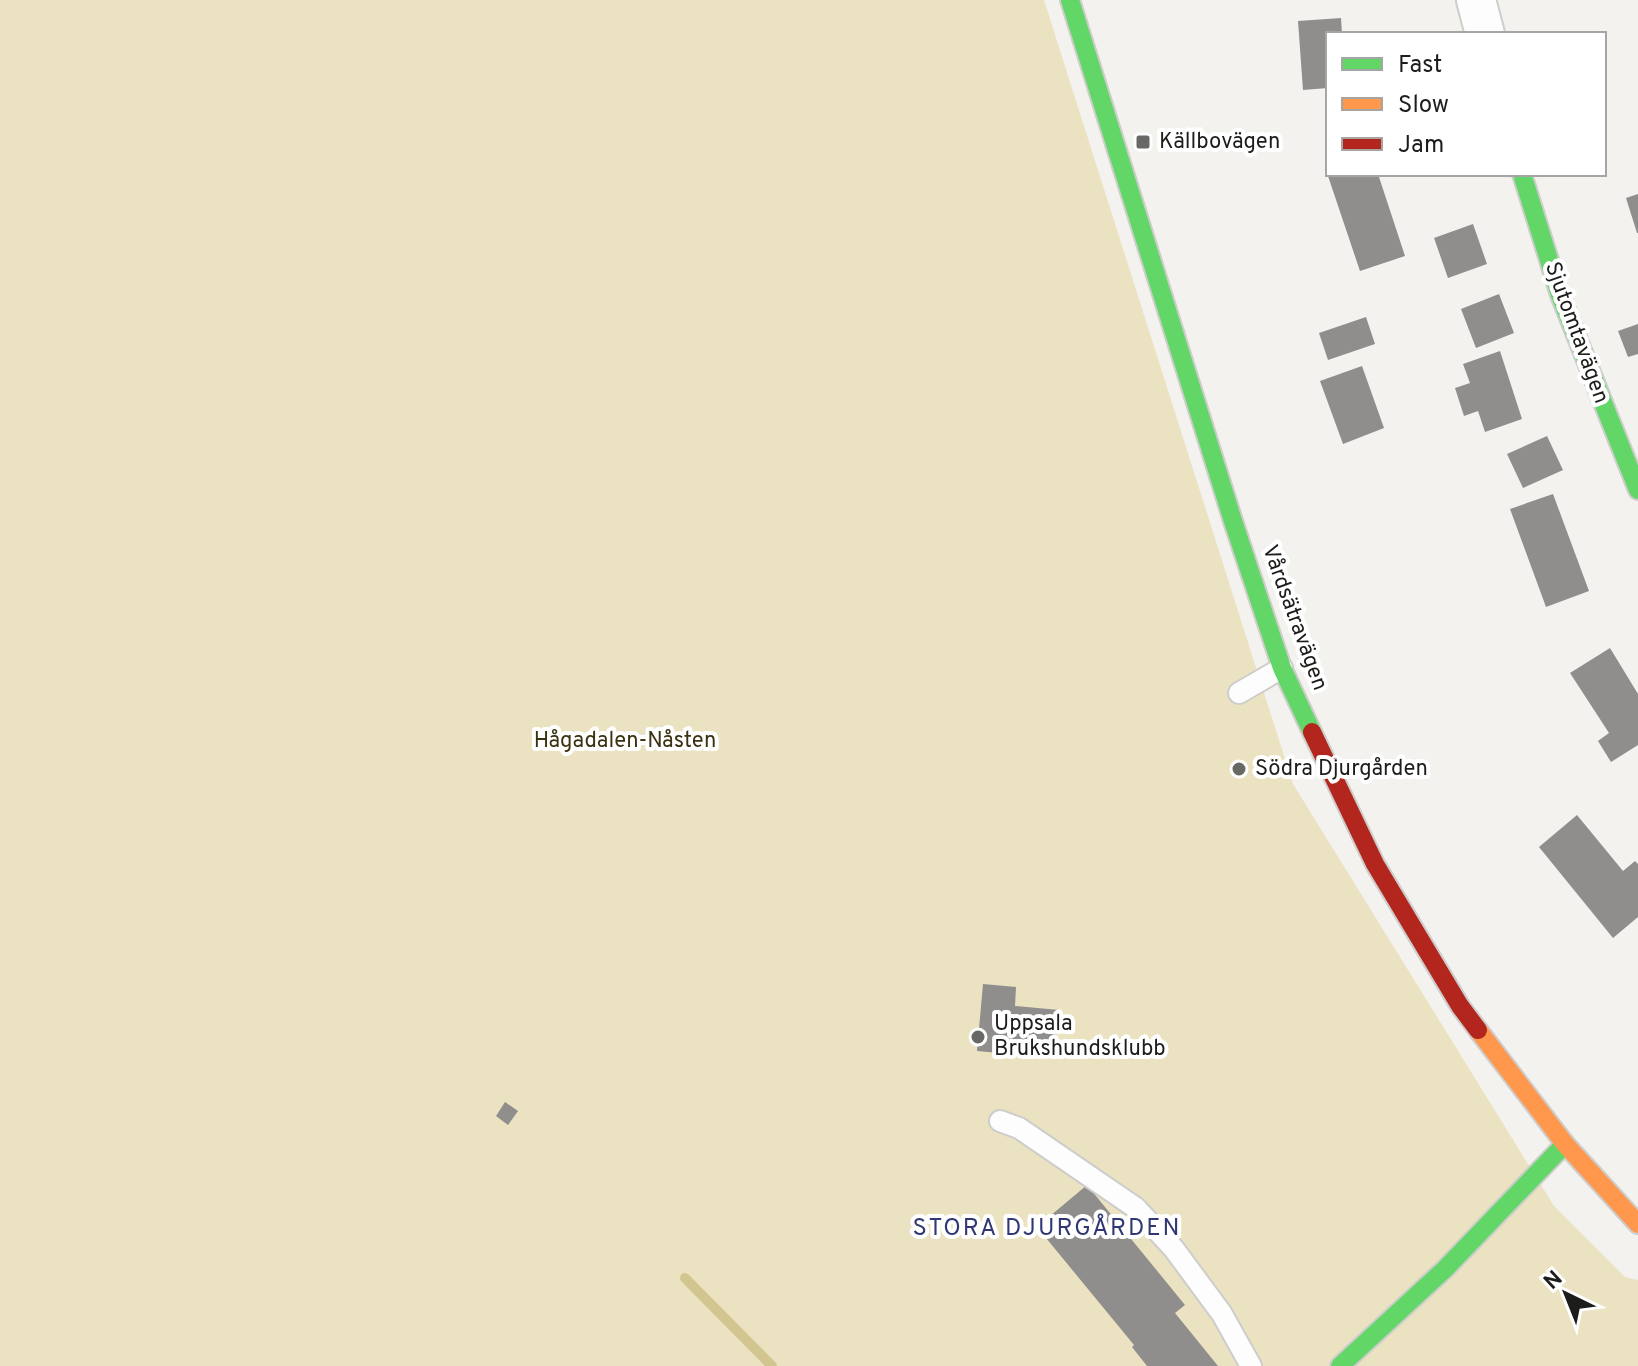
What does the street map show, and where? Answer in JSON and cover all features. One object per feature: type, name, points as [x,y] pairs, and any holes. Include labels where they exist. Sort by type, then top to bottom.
[{"type":"street","name":"Vårdsätravägen","points":[[1070,0],[1282,668],[1383,877],[1460,1006],[1565,1144],[1638,1224]]},
{"type":"street","points":[[1476,0],[1484,32]]},
{"type":"street","name":"Sjutomtavägen","points":[[1523,176],[1583,359],[1638,490]]},
{"type":"street","points":[[1340,1366],[1445,1269],[1565,1144]]},
{"type":"lane","points":[[1239,693],[1282,668]]},
{"type":"lane","points":[[1000,1121],[1019,1128],[1136,1208],[1174,1249],[1222,1314],[1251,1366]]},
{"type":"green space","name":"Hågadalen-Nåsten","points":[[0,0],[1044,0],[1293,784],[1554,1206],[1625,1277],[1638,1280],[1638,1366],[0,1366]]},
{"type":"building","points":[[1341,18],[1342,32],[1326,32],[1326,88],[1303,90],[1298,21]]},
{"type":"building","points":[[1328,176],[1379,176],[1405,256],[1360,271]]},
{"type":"building","points":[[1638,194],[1638,233],[1637,233],[1626,198]]},
{"type":"building","points":[[1473,224],[1487,264],[1448,278],[1434,238]]},
{"type":"building","points":[[1499,294],[1514,333],[1476,348],[1461,309]]},
{"type":"building","points":[[1366,317],[1375,344],[1328,360],[1319,333]]},
{"type":"building","points":[[1638,324],[1638,354],[1628,357],[1618,331]]},
{"type":"building","points":[[1500,351],[1522,419],[1485,432],[1478,411],[1464,416],[1455,388],[1470,383],[1463,364]]},
{"type":"building","points":[[1362,366],[1384,428],[1343,444],[1320,381]]},
{"type":"building","points":[[1547,436],[1563,470],[1523,488],[1507,454]]},
{"type":"building","points":[[1553,494],[1589,591],[1546,607],[1510,509]]},
{"type":"building","points":[[1610,648],[1638,694],[1638,745],[1611,762],[1598,741],[1609,733],[1570,673]]},
{"type":"building","points":[[1577,815],[1623,871],[1635,861],[1638,864],[1638,917],[1613,938],[1539,847]]},
{"type":"building","points":[[983,984],[1016,987],[1015,1006],[1059,1010],[1054,1058],[977,1051]]},
{"type":"building","points":[[505,1102],[518,1111],[508,1125],[496,1116]]},
{"type":"building","points":[[1087,1185],[1185,1305],[1175,1313],[1218,1366],[1147,1366],[1132,1347],[1134,1345],[1037,1227]]},
{"type":"waterway","points":[[685,1278],[772,1366]]},
{"type":"traffic: fast","points":[[1070,0],[1233,521],[1282,668],[1312,732]]},
{"type":"traffic: fast","points":[[1523,176],[1560,295],[1638,490]]},
{"type":"traffic: fast","points":[[1340,1366],[1445,1269],[1565,1144]]},
{"type":"traffic: slow","points":[[1478,1030],[1565,1144],[1638,1224]]},
{"type":"traffic: jam","points":[[1312,732],[1375,864],[1460,1006],[1478,1030]]},
{"type":"place","name":"Källbovägen","points":[[1143,142]]},
{"type":"place","name":"Södra Djurgården","points":[[1239,769]]},
{"type":"place","name":"Uppsala Brukshundsklubb","points":[[978,1037]]},
{"type":"district","name":"STORA DJURGÅRDEN","points":[[1047,1229]]}]
